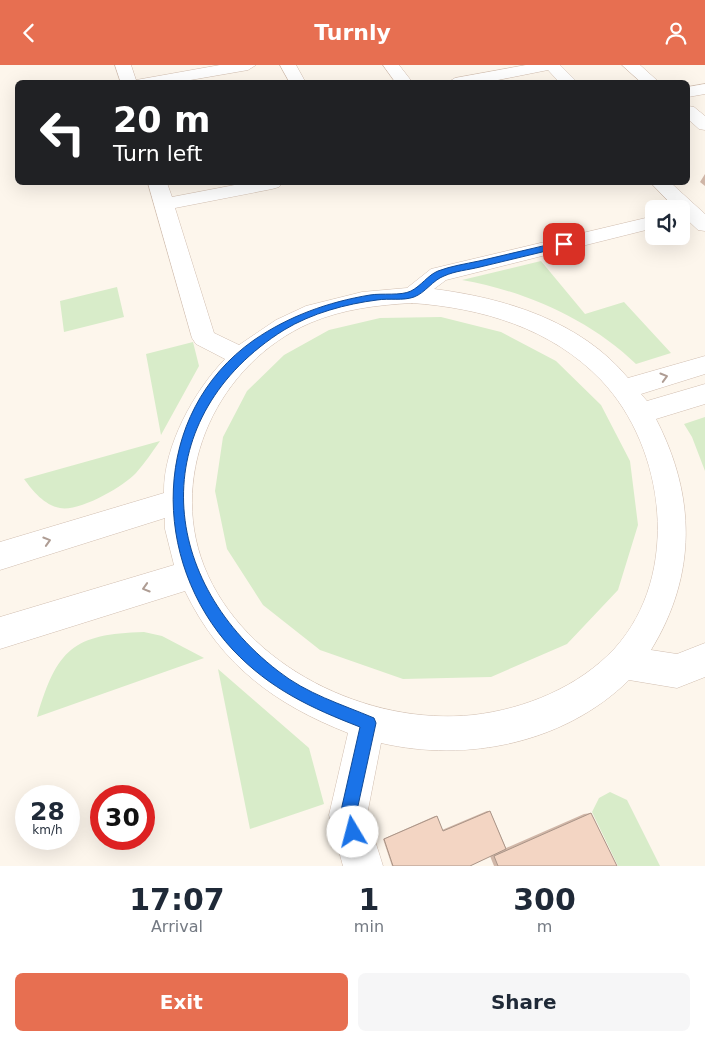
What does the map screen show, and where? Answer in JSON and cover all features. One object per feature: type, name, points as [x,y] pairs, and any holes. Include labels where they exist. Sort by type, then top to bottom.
[{"type":"street","points":[[123,65],[128,80]]},
{"type":"street","points":[[160,80],[248,65]]},
{"type":"street","points":[[288,65],[296,80]]},
{"type":"street","points":[[391,65],[403,80]]},
{"type":"street","points":[[630,65],[648,80]]},
{"type":"street","points":[[471,80],[543,66],[565,80]]},
{"type":"street","points":[[543,66],[551,80]]},
{"type":"street","points":[[690,92],[705,89]]},
{"type":"street","points":[[690,113],[705,125]]},
{"type":"street","points":[[159,185],[204,338],[242,357]]},
{"type":"street","points":[[165,204],[262,185]]},
{"type":"street","points":[[662,185],[696,215]]},
{"type":"street","points":[[681,185],[696,215]]},
{"type":"street","points":[[412,295],[439,274],[645,224]]},
{"type":"street","points":[[379,296],[446,297],[480,303],[538,324],[577,346],[605,369],[624,389],[642,413],[664,452],[676,488],[680,527],[677,566],[665,605],[644,642],[613,675],[573,702],[527,722],[476,732],[422,733],[368,723],[318,704],[274,677],[237,644],[209,608],[192,574],[184,549],[177,501],[182,455],[193,422],[210,392],[231,366],[242,357],[256,344],[284,326],[314,312],[379,296]]},
{"type":"street","points":[[624,389],[705,365]]},
{"type":"street","points":[[642,413],[705,394]]},
{"type":"street","points":[[0,556],[177,501]]},
{"type":"street","points":[[0,633],[192,574]]},
{"type":"street","points":[[624,663],[677,671],[705,660]]},
{"type":"street","points":[[363,866],[348,815],[368,723]]},
{"type":"green space","points":[[541,261],[585,314],[624,302],[671,353],[636,364],[598,333],[555,309],[509,291],[462,280]]},
{"type":"green space","points":[[117,287],[124,317],[64,332],[60,301]]},
{"type":"green space","points":[[441,317],[501,332],[556,361],[601,405],[630,461],[638,525],[618,590],[567,644],[491,677],[403,679],[320,650],[263,605],[227,549],[215,491],[223,437],[247,391],[284,355],[329,330],[380,318]]},
{"type":"green space","points":[[193,342],[199,366],[161,435],[146,354]]},
{"type":"green space","points":[[705,417],[705,471],[692,437],[684,424]]},
{"type":"green space","points":[[160,441],[130,479],[100,497],[78,506],[60,508],[49,504],[35,493],[24,479]]},
{"type":"green space","points":[[144,632],[162,636],[204,658],[37,717],[52,675],[71,650],[84,642],[100,637],[120,633]]},
{"type":"green space","points":[[218,669],[309,748],[324,804],[250,829]]},
{"type":"green space","points":[[610,792],[627,800],[660,866],[618,866],[592,812],[599,798]]},
{"type":"building","points":[[490,811],[506,849],[470,866],[393,866],[384,839],[437,816],[443,831]]},
{"type":"building","points":[[591,813],[617,866],[498,866],[494,856]]},
{"type":"route","points":[[353,832],[348,815],[368,723],[318,704],[274,677],[237,644],[209,608],[194,578],[184,549],[178,519],[177,501],[182,455],[193,422],[210,392],[231,366],[256,344],[284,326],[314,312],[346,302],[379,296],[412,295],[439,274],[564,244]]}]
